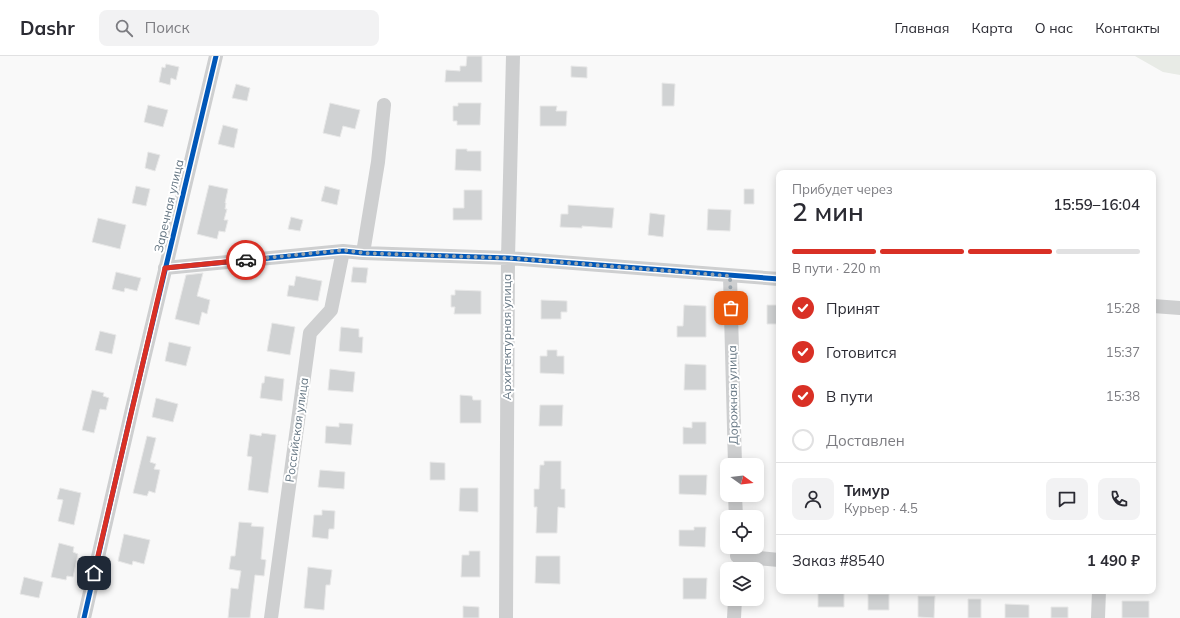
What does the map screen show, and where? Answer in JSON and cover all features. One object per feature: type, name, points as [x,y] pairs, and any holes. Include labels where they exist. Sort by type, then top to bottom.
[{"type":"street","name":"Заречная улица","points":[[84,618],[216,56]]},
{"type":"street","name":"Архитектурная улица","points":[[506,618],[508,258],[513,56]]},
{"type":"street","points":[[363,253],[378,162],[384,105]]},
{"type":"street","points":[[165,268],[343,250],[363,253],[508,258],[776,280]]},
{"type":"street","name":"Российская улица","points":[[271,618],[310,333],[331,310],[343,250]]},
{"type":"street","name":"Дорожная улица","points":[[730,276],[735,458]]},
{"type":"street","points":[[1156,306],[1180,308]]},
{"type":"street","points":[[737,557],[776,560]]},
{"type":"street","points":[[1098,618],[1099,594]]},
{"type":"street","points":[[734,618],[735,606]]},
{"type":"shaded area","points":[[1135,56],[1180,56],[1180,75],[1163,72]]},
{"type":"building","points":[[467,56],[482,56],[482,82],[445,82],[446,70],[460,71],[460,66],[466,66]]},
{"type":"building","points":[[166,64],[179,67],[176,80],[171,78],[170,85],[159,82],[162,67],[165,68]]},
{"type":"building","points":[[571,66],[587,67],[587,78],[571,77]]},
{"type":"building","points":[[662,83],[675,84],[674,106],[662,106]]},
{"type":"building","points":[[236,84],[250,88],[247,101],[232,98]]},
{"type":"building","points":[[330,103],[360,110],[355,129],[343,126],[340,137],[323,133]]},
{"type":"building","points":[[458,103],[481,103],[480,125],[457,125],[457,121],[453,121],[453,106],[458,106]]},
{"type":"building","points":[[148,105],[168,110],[163,127],[144,122]]},
{"type":"building","points":[[540,106],[557,106],[556,111],[567,111],[566,126],[540,126]]},
{"type":"building","points":[[223,125],[238,129],[234,148],[218,144]]},
{"type":"building","points":[[456,149],[481,151],[481,171],[455,170]]},
{"type":"building","points":[[148,152],[160,155],[155,171],[145,168]]},
{"type":"building","points":[[209,185],[228,189],[225,203],[225,209],[227,209],[224,220],[228,220],[225,232],[219,231],[217,239],[197,234]]},
{"type":"building","points":[[136,186],[150,189],[146,206],[132,203]]},
{"type":"building","points":[[325,186],[340,190],[337,205],[321,201]]},
{"type":"building","points":[[744,189],[754,189],[754,204],[744,204]]},
{"type":"building","points":[[464,190],[482,190],[482,220],[453,220],[453,208],[464,208]]},
{"type":"building","points":[[568,205],[614,208],[612,228],[582,226],[582,228],[560,227],[561,214],[568,214]]},
{"type":"building","points":[[708,209],[731,210],[730,231],[707,230]]},
{"type":"building","points":[[650,213],[665,215],[663,237],[648,235]]},
{"type":"building","points":[[291,217],[303,220],[300,231],[288,229]]},
{"type":"building","points":[[98,218],[126,225],[120,249],[92,242]]},
{"type":"building","points":[[353,267],[368,268],[366,283],[351,282]]},
{"type":"building","points":[[116,272],[141,278],[137,291],[125,288],[124,292],[112,289]]},
{"type":"building","points":[[203,273],[197,296],[210,300],[207,314],[202,312],[199,325],[175,319],[186,275]]},
{"type":"building","points":[[296,276],[322,281],[318,301],[287,296],[289,285],[294,286]]},
{"type":"building","points":[[455,290],[481,291],[481,314],[454,314],[455,307],[451,307],[451,295],[455,295]]},
{"type":"building","points":[[541,300],[567,301],[567,312],[561,312],[561,319],[541,319]]},
{"type":"building","points":[[684,305],[706,306],[706,337],[677,337],[677,326],[683,326]]},
{"type":"building","points":[[767,305],[776,305],[776,324],[767,324]]},
{"type":"building","points":[[272,323],[295,327],[290,355],[267,351]]},
{"type":"building","points":[[341,327],[359,329],[359,337],[363,337],[362,353],[339,351]]},
{"type":"building","points":[[100,331],[116,335],[112,354],[95,350]]},
{"type":"building","points":[[169,342],[191,347],[186,366],[165,361]]},
{"type":"building","points":[[547,350],[557,350],[557,356],[564,356],[564,374],[540,373],[540,356],[547,356]]},
{"type":"building","points":[[685,364],[706,365],[706,390],[684,390]]},
{"type":"building","points":[[330,369],[355,372],[353,392],[328,390]]},
{"type":"building","points":[[265,376],[284,379],[282,401],[260,398],[262,383],[264,383]]},
{"type":"building","points":[[92,390],[104,393],[103,396],[109,398],[106,410],[100,409],[94,433],[82,430]]},
{"type":"building","points":[[460,395],[472,396],[473,400],[481,400],[481,423],[460,423]]},
{"type":"building","points":[[156,398],[178,404],[173,422],[152,417]]},
{"type":"building","points":[[540,405],[563,405],[562,426],[539,426]]},
{"type":"building","points":[[692,422],[706,422],[706,444],[683,444],[683,427],[692,428]]},
{"type":"building","points":[[339,423],[353,424],[351,445],[325,443],[326,426],[339,427]]},
{"type":"building","points":[[262,433],[276,435],[268,493],[248,490],[252,457],[247,456],[250,434],[261,436]]},
{"type":"building","points":[[147,436],[156,438],[150,462],[156,464],[154,469],[160,470],[155,493],[149,491],[147,496],[133,493]]},
{"type":"building","points":[[544,461],[561,461],[561,489],[565,489],[565,508],[558,507],[557,533],[536,533],[537,507],[534,507],[534,489],[539,489],[540,465],[544,465]]},
{"type":"building","points":[[430,462],[445,463],[445,480],[430,480]]},
{"type":"building","points":[[320,470],[345,472],[344,489],[318,487]]},
{"type":"building","points":[[679,475],[707,475],[706,495],[679,494]]},
{"type":"building","points":[[60,488],[81,493],[74,525],[58,521],[63,500],[57,499]]},
{"type":"building","points":[[460,488],[478,488],[478,512],[459,511]]},
{"type":"building","points":[[322,510],[335,511],[334,529],[329,529],[328,539],[312,537],[314,515],[322,515]]},
{"type":"building","points":[[239,522],[252,523],[251,526],[264,527],[261,559],[266,560],[264,576],[255,575],[250,618],[228,618],[231,588],[238,589],[241,571],[229,569],[231,556],[235,556]]},
{"type":"building","points":[[694,527],[706,527],[705,547],[679,546],[679,530],[694,530]]},
{"type":"building","points":[[124,534],[150,540],[144,564],[133,561],[132,565],[118,561]]},
{"type":"building","points":[[59,543],[74,547],[73,552],[78,554],[73,577],[67,576],[66,580],[51,577]]},
{"type":"building","points":[[469,551],[480,551],[480,577],[461,577],[462,555],[469,555]]},
{"type":"building","points":[[536,556],[560,556],[560,584],[535,583]]},
{"type":"building","points":[[308,567],[332,570],[330,585],[326,585],[324,610],[304,608]]},
{"type":"building","points":[[24,577],[43,582],[39,598],[20,594]]},
{"type":"building","points":[[683,578],[707,578],[706,599],[683,599]]},
{"type":"building","points":[[818,594],[844,594],[844,607],[818,607]]},
{"type":"building","points":[[868,594],[889,594],[889,610],[868,610]]},
{"type":"building","points":[[918,596],[935,596],[934,618],[918,617]]},
{"type":"building","points":[[968,599],[981,599],[981,618],[968,618]]},
{"type":"building","points":[[1122,601],[1149,601],[1149,618],[1122,618]]},
{"type":"building","points":[[1005,604],[1029,605],[1029,618],[1005,618]]},
{"type":"building","points":[[463,606],[479,607],[479,618],[463,618]]},
{"type":"building","points":[[1051,607],[1068,607],[1068,618],[1051,618]]},
{"type":"cycle path","points":[[84,618],[216,56]]},
{"type":"cycle path","points":[[165,268],[343,251],[508,258],[776,279]]},
{"type":"way so far","points":[[246,260],[343,250],[363,253],[508,258],[730,276],[731,308]]},
{"type":"route","points":[[94,573],[165,268],[246,260]]}]
